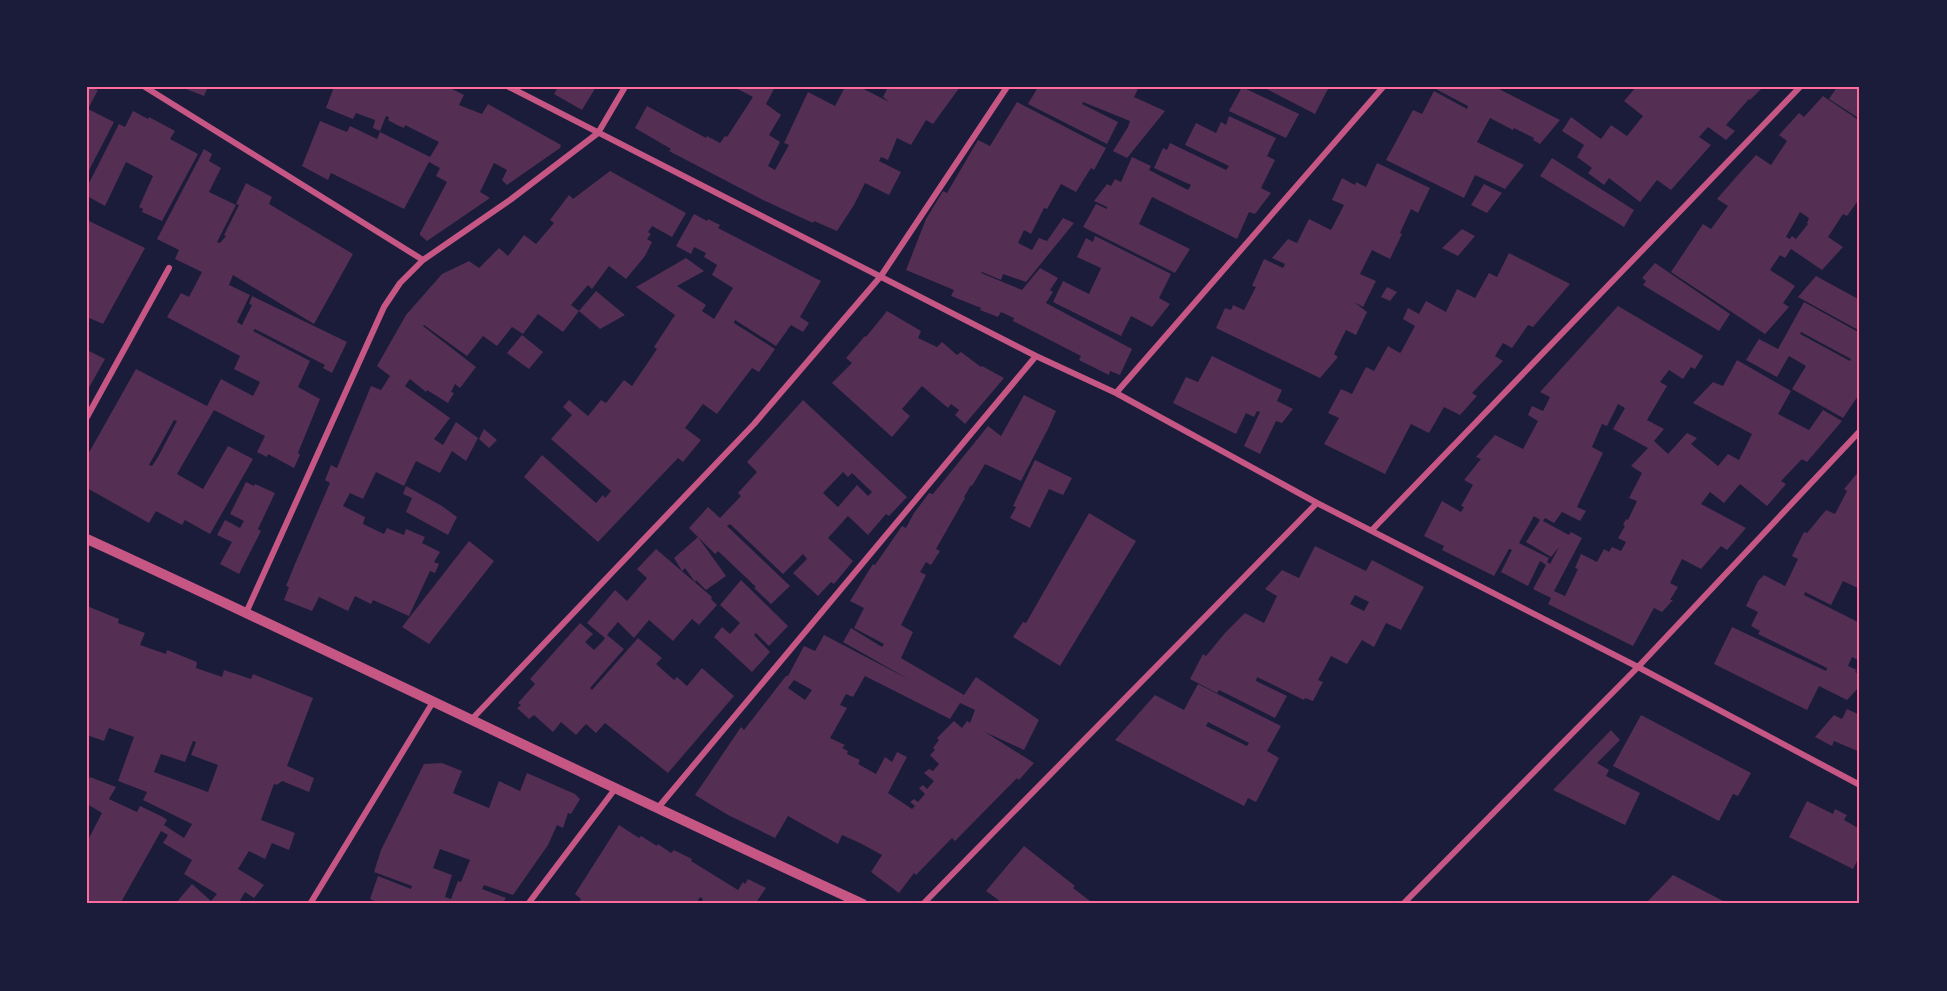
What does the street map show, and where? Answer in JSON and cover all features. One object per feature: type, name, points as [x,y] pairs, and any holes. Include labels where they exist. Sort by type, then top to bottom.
[{"type":"street","points":[[145,87],[423,260]]},
{"type":"street","points":[[509,87],[1036,356],[1116,393],[1317,503],[1638,667],[1860,785]]},
{"type":"street","points":[[245,614],[384,307],[400,284],[423,260],[510,200],[598,133],[625,87]]},
{"type":"street","points":[[472,719],[754,423],[881,276],[1007,87]]},
{"type":"street","points":[[1116,393],[1383,87]]},
{"type":"street","points":[[1372,530],[1800,87]]},
{"type":"street","points":[[87,417],[169,268]]},
{"type":"street","points":[[657,809],[1036,356]]},
{"type":"street","points":[[1403,904],[1638,667],[1860,431]]},
{"type":"street","points":[[923,904],[1317,503]]},
{"type":"street","points":[[87,539],[863,904]]},
{"type":"street","points":[[310,904],[433,702]]},
{"type":"street","points":[[528,904],[615,789]]},
{"type":"building","points":[[87,87],[98,90],[88,109],[114,122],[87,174]]},
{"type":"building","points":[[181,87],[208,87],[204,96]]},
{"type":"building","points":[[334,87],[448,87],[464,95],[459,105],[482,114],[488,104],[561,145],[560,148],[507,185],[502,180],[507,170],[494,163],[480,192],[490,198],[427,241],[420,233],[447,182],[436,176],[440,168],[429,162],[404,209],[331,173],[328,180],[302,166],[320,121],[347,132],[350,126],[377,139],[380,132],[430,157],[439,142],[405,125],[404,128],[397,125],[388,120],[389,117],[386,116],[380,131],[373,128],[375,120],[356,113],[353,119],[326,108]]},
{"type":"building","points":[[558,87],[596,87],[582,110],[554,94]]},
{"type":"building","points":[[734,87],[775,87],[766,104],[781,115],[769,135],[780,142],[768,166],[775,170],[789,145],[784,143],[808,92],[835,106],[845,87],[860,87],[889,102],[883,97],[888,87],[960,87],[933,124],[926,120],[911,145],[897,138],[888,160],[881,157],[879,161],[901,172],[889,195],[865,183],[837,231],[814,221],[813,223],[763,200],[669,151],[671,149],[635,128],[647,106],[706,138],[707,136],[720,143],[725,136],[727,137],[753,97]]},
{"type":"building","points":[[1038,87],[1139,87],[1134,97],[1165,111],[1127,158],[1113,151],[1130,121],[1083,102],[1082,104],[1118,122],[1107,144],[1028,104]]},
{"type":"building","points":[[1242,87],[1299,114],[1286,138],[1229,111]]},
{"type":"building","points":[[1263,87],[1329,87],[1315,114]]},
{"type":"building","points":[[1432,87],[1495,87],[1560,120],[1540,144],[1533,140],[1534,138],[1490,118],[1477,142],[1524,165],[1505,189],[1475,175],[1464,198],[1386,160],[1413,110],[1422,114],[1434,91],[1467,109],[1468,106]]},
{"type":"building","points":[[1636,87],[1763,87],[1726,125],[1735,131],[1726,140],[1708,127],[1699,137],[1711,145],[1671,190],[1657,180],[1640,202],[1609,178],[1604,185],[1588,173],[1592,168],[1577,157],[1584,145],[1562,131],[1571,117],[1601,139],[1611,125],[1627,136],[1643,116],[1624,101]]},
{"type":"building","points":[[1837,87],[1860,87],[1860,119],[1829,99]]},
{"type":"building","points":[[1823,96],[1860,121],[1860,198],[1847,216],[1843,214],[1828,237],[1843,247],[1822,270],[1791,249],[1785,258],[1780,255],[1770,270],[1795,286],[1783,303],[1789,307],[1765,334],[1671,272],[1703,224],[1711,229],[1728,206],[1717,199],[1756,155],[1771,165],[1787,141],[1779,135],[1799,113],[1804,117]],"holes":[[[1800,212],[1809,218],[1808,224],[1796,239],[1792,236],[1790,239],[1786,237]]]},
{"type":"building","points":[[1017,102],[1106,148],[1094,170],[1091,168],[1076,192],[1061,184],[1047,209],[1044,208],[1031,234],[1024,230],[1018,243],[1032,250],[1039,238],[1047,241],[1063,218],[1074,223],[1026,282],[1003,274],[1001,280],[981,273],[1022,290],[1040,268],[1058,278],[1050,290],[1053,292],[1046,303],[1132,349],[1120,375],[1110,371],[1109,375],[1079,360],[1081,356],[1013,321],[1014,318],[1001,312],[998,317],[980,310],[981,308],[951,296],[954,290],[906,270],[926,219],[943,191],[947,193],[978,140],[990,146]]},
{"type":"building","points":[[133,111],[175,131],[170,139],[198,154],[162,221],[142,212],[143,209],[139,207],[153,176],[126,162],[105,206],[87,196],[87,187],[119,124],[125,127]]},
{"type":"building","points":[[1229,116],[1276,138],[1267,156],[1275,160],[1261,188],[1271,193],[1255,214],[1249,212],[1237,239],[1152,197],[1139,224],[1190,249],[1175,273],[1083,227],[1096,204],[1107,209],[1094,201],[1107,184],[1111,186],[1115,179],[1121,182],[1132,157],[1151,166],[1149,170],[1188,190],[1191,185],[1154,168],[1163,148],[1167,150],[1170,143],[1226,170],[1229,166],[1185,145],[1196,123],[1216,133],[1221,122],[1226,125]]},
{"type":"building","points":[[204,149],[212,154],[209,161],[221,168],[209,192],[236,205],[217,242],[220,243],[226,236],[224,235],[239,205],[236,204],[246,183],[272,197],[269,204],[353,254],[314,324],[233,275],[229,285],[250,295],[237,322],[242,325],[252,305],[249,304],[252,296],[347,342],[332,373],[323,368],[325,365],[255,329],[253,331],[310,361],[298,387],[320,399],[294,468],[268,454],[267,457],[257,452],[265,436],[214,410],[177,474],[203,489],[228,446],[253,459],[210,534],[185,520],[182,525],[156,511],[149,523],[87,488],[87,456],[136,369],[207,406],[221,379],[253,396],[260,382],[234,369],[240,356],[167,317],[181,293],[189,297],[202,272],[175,259],[179,250],[157,239]],"holes":[[[174,420],[177,421],[158,457],[152,466],[149,465]]]},
{"type":"building","points":[[1552,158],[1634,210],[1624,227],[1540,176]]},
{"type":"building","points":[[1377,163],[1430,188],[1418,213],[1411,209],[1390,259],[1372,250],[1360,274],[1376,281],[1363,307],[1354,302],[1367,312],[1356,335],[1346,330],[1334,354],[1338,357],[1320,378],[1216,328],[1225,308],[1231,310],[1233,305],[1244,310],[1256,287],[1252,286],[1264,259],[1283,268],[1285,264],[1272,258],[1288,239],[1297,243],[1309,219],[1331,230],[1344,205],[1332,200],[1342,178],[1355,185],[1356,182],[1366,187]]},
{"type":"building","points":[[610,171],[686,213],[672,237],[652,226],[648,232],[651,234],[647,239],[652,242],[645,256],[626,279],[609,266],[592,289],[588,285],[571,305],[579,311],[563,332],[538,314],[523,334],[512,327],[497,346],[483,336],[467,356],[423,326],[476,367],[460,388],[455,384],[451,392],[454,393],[448,403],[427,390],[426,392],[410,379],[405,386],[450,418],[434,439],[443,445],[456,422],[478,438],[466,461],[452,451],[440,473],[416,461],[404,486],[376,472],[363,499],[350,493],[343,506],[365,517],[363,524],[384,534],[387,528],[404,535],[406,529],[425,537],[422,543],[440,552],[434,562],[439,564],[435,573],[430,571],[409,616],[373,600],[371,604],[355,596],[348,611],[319,597],[312,611],[284,600],[289,587],[286,586],[330,483],[325,480],[331,465],[337,468],[371,386],[381,390],[390,376],[377,366],[406,315],[442,274],[469,261],[479,268],[499,248],[508,256],[524,235],[536,244],[554,223],[550,220],[569,195],[573,199]]},
{"type":"building","points":[[1484,184],[1502,193],[1487,213],[1471,205]]},
{"type":"building","points":[[694,214],[720,225],[718,228],[821,281],[800,317],[809,323],[803,332],[791,325],[776,346],[735,320],[734,323],[775,349],[759,372],[752,368],[717,414],[703,404],[685,428],[701,440],[683,462],[678,458],[598,542],[524,477],[542,455],[596,503],[603,495],[605,498],[611,491],[551,439],[572,415],[563,407],[569,400],[588,416],[601,400],[606,403],[624,380],[632,386],[657,349],[654,347],[675,315],[636,287],[686,258],[704,271],[677,286],[706,305],[702,311],[714,319],[733,288],[712,275],[717,265],[704,257],[706,253],[694,247],[691,254],[676,246]]},
{"type":"building","points":[[87,220],[145,248],[103,324],[87,317]]},
{"type":"building","points":[[1462,229],[1475,236],[1458,256],[1442,248]]},
{"type":"building","points":[[1095,236],[1171,274],[1159,298],[1170,304],[1152,327],[1131,316],[1121,336],[1053,302],[1063,281],[1089,294],[1101,268],[1077,257],[1086,238],[1093,242]]},
{"type":"building","points":[[1509,253],[1570,284],[1533,327],[1528,325],[1512,348],[1503,343],[1495,356],[1503,361],[1472,393],[1477,396],[1460,415],[1444,407],[1429,433],[1411,424],[1385,474],[1324,444],[1339,418],[1328,413],[1341,389],[1352,394],[1366,367],[1374,371],[1388,346],[1401,352],[1415,326],[1403,319],[1408,308],[1419,314],[1426,301],[1446,312],[1457,289],[1475,298],[1489,273],[1497,277]]},
{"type":"building","points":[[1655,263],[1730,314],[1719,331],[1643,285],[1646,281],[1642,278]]},
{"type":"building","points":[[1816,276],[1860,300],[1860,331],[1798,297]]},
{"type":"building","points":[[1387,287],[1397,292],[1390,301],[1381,297]]},
{"type":"building","points":[[596,291],[625,315],[600,329],[579,311]]},
{"type":"building","points":[[1804,302],[1860,333],[1860,397],[1858,396],[1843,418],[1792,389],[1806,366],[1789,356],[1777,377],[1746,360],[1759,339],[1778,349]],"holes":[[[1801,332],[1851,359],[1850,361],[1800,334]]]},
{"type":"building","points":[[1618,306],[1703,356],[1695,369],[1691,367],[1683,379],[1669,370],[1660,382],[1667,386],[1647,420],[1664,429],[1654,441],[1668,454],[1687,433],[1697,438],[1691,444],[1718,466],[1728,454],[1739,460],[1752,434],[1693,403],[1713,382],[1723,386],[1737,360],[1791,391],[1778,414],[1809,430],[1823,410],[1842,421],[1807,462],[1802,459],[1781,481],[1786,484],[1767,506],[1740,484],[1724,503],[1710,492],[1701,504],[1746,528],[1727,550],[1721,546],[1701,569],[1682,559],[1670,583],[1678,587],[1670,600],[1673,600],[1662,612],[1654,608],[1633,646],[1548,604],[1551,598],[1533,589],[1546,565],[1540,561],[1528,586],[1501,572],[1512,550],[1509,549],[1494,576],[1442,550],[1444,546],[1424,536],[1442,501],[1461,512],[1464,507],[1461,506],[1473,485],[1464,480],[1481,459],[1476,457],[1495,435],[1523,449],[1538,421],[1528,415],[1532,406],[1543,411],[1550,397],[1540,392]],"holes":[[[1618,404],[1625,408],[1613,429],[1648,448],[1631,466],[1642,473],[1629,498],[1637,501],[1618,538],[1626,542],[1621,551],[1612,547],[1609,552],[1604,549],[1597,562],[1581,554],[1575,568],[1578,569],[1565,596],[1554,591],[1582,538],[1571,532],[1569,535],[1543,521],[1545,518],[1554,523],[1562,512],[1580,521],[1586,511],[1577,507],[1603,453],[1592,447],[1602,424],[1607,426]],[[1534,516],[1540,520],[1526,542],[1551,557],[1559,547],[1550,564],[1547,562],[1549,558],[1519,543]]]},
{"type":"building","points":[[887,311],[921,331],[918,338],[937,347],[942,342],[957,355],[961,352],[981,367],[1004,378],[965,424],[955,415],[959,410],[951,404],[948,408],[922,386],[902,409],[910,416],[892,437],[832,383],[852,363],[846,358]]},
{"type":"building","points":[[522,335],[543,352],[529,369],[507,353]]},
{"type":"building","points":[[87,350],[105,359],[87,391]]},
{"type":"building","points":[[1212,356],[1282,390],[1277,401],[1293,409],[1282,423],[1276,421],[1260,454],[1244,446],[1260,412],[1257,411],[1254,417],[1246,413],[1236,434],[1173,403],[1186,377],[1198,382]]},
{"type":"building","points":[[1024,395],[1056,411],[1021,481],[985,464],[971,485],[936,549],[940,551],[931,565],[926,562],[920,572],[926,575],[901,625],[913,632],[901,658],[964,695],[976,677],[1039,720],[1024,750],[985,732],[1034,763],[955,841],[952,838],[916,875],[914,873],[899,893],[871,872],[882,855],[860,843],[842,835],[838,844],[788,816],[775,838],[728,815],[695,795],[741,727],[744,730],[788,676],[804,646],[815,651],[824,635],[910,680],[843,642],[851,628],[882,647],[884,644],[854,628],[864,608],[850,601],[873,564],[875,565],[902,526],[906,528],[929,493],[933,494],[988,426],[1001,436]],"holes":[[[865,676],[950,719],[960,703],[975,710],[970,723],[967,721],[962,728],[954,721],[937,738],[939,740],[933,748],[935,750],[930,755],[939,764],[933,771],[929,769],[924,773],[934,781],[927,789],[923,785],[919,788],[925,794],[918,802],[914,799],[910,802],[915,806],[912,809],[888,793],[907,757],[897,752],[892,762],[885,757],[876,774],[858,764],[860,760],[847,754],[848,751],[842,748],[845,745],[830,738],[847,708],[840,705],[846,694],[853,697]],[[794,680],[812,690],[805,700],[788,688]]]},
{"type":"building","points":[[803,400],[907,497],[889,516],[886,514],[868,535],[848,516],[828,538],[853,561],[834,584],[831,582],[818,596],[793,573],[807,559],[803,554],[783,574],[730,524],[727,526],[790,586],[771,604],[718,551],[715,554],[689,528],[708,507],[720,518],[741,496],[738,493],[757,472],[747,462]],"holes":[[[843,472],[848,477],[852,473],[872,492],[868,496],[857,485],[838,507],[823,493]]]},
{"type":"building","points":[[484,429],[497,440],[489,448],[479,439]]},
{"type":"building","points":[[1035,460],[1072,478],[1063,495],[1049,489],[1030,528],[1010,518],[1016,507],[1013,506]]},
{"type":"building","points":[[1860,470],[1860,589],[1843,581],[1831,605],[1805,592],[1804,595],[1860,623],[1860,661],[1852,657],[1848,666],[1860,674],[1860,686],[1847,700],[1819,686],[1807,710],[1714,664],[1732,627],[1826,671],[1827,668],[1758,634],[1760,631],[1751,626],[1758,612],[1746,606],[1758,581],[1764,575],[1785,586],[1798,559],[1792,556],[1804,532],[1807,533],[1826,510],[1835,514],[1847,491],[1844,489]]},
{"type":"building","points":[[246,482],[275,493],[258,529],[261,531],[239,574],[220,564],[232,542],[217,535],[225,520],[240,528],[244,521],[230,514]]},
{"type":"building","points":[[406,486],[457,517],[448,535],[406,512],[412,498],[403,494]]},
{"type":"building","points":[[1089,513],[1136,541],[1060,666],[1013,637],[1023,622],[1026,623]]},
{"type":"building","points":[[698,537],[726,576],[706,590],[696,580],[695,582],[685,568],[682,571],[674,558]]},
{"type":"building","points":[[469,541],[494,561],[429,644],[402,627]]},
{"type":"building","points":[[1315,546],[1366,571],[1372,560],[1424,587],[1401,630],[1386,623],[1374,647],[1362,640],[1347,664],[1331,656],[1318,680],[1323,682],[1313,701],[1305,698],[1304,700],[1257,677],[1256,681],[1287,696],[1275,718],[1219,690],[1217,693],[1190,679],[1203,654],[1206,656],[1245,613],[1264,623],[1277,596],[1265,589],[1282,570],[1299,578]],"holes":[[[1355,595],[1369,602],[1364,611],[1350,604]]]},
{"type":"building","points":[[656,549],[712,597],[711,599],[717,605],[699,625],[692,619],[673,641],[649,620],[634,638],[618,622],[607,635],[624,649],[590,688],[592,690],[638,638],[662,658],[656,664],[674,680],[677,677],[687,686],[702,668],[734,696],[668,773],[605,723],[596,733],[586,724],[576,735],[561,722],[553,732],[534,715],[529,719],[517,708],[521,705],[518,703],[535,684],[530,679],[580,623],[593,634],[585,642],[594,650],[603,641],[605,638],[587,623],[615,590],[627,601],[647,578],[637,569]]},
{"type":"building","points":[[741,580],[788,626],[769,646],[756,633],[754,635],[770,652],[752,672],[714,637],[722,627],[730,634],[740,623],[720,605]]},
{"type":"building","points":[[87,606],[119,619],[118,623],[145,633],[140,645],[166,654],[167,650],[197,662],[196,668],[222,677],[224,670],[251,679],[253,674],[313,698],[287,766],[314,778],[309,792],[282,781],[277,785],[274,784],[261,820],[295,833],[289,850],[272,843],[265,859],[249,851],[238,869],[264,885],[254,898],[245,892],[238,904],[175,904],[192,884],[211,901],[217,894],[184,874],[192,860],[163,843],[168,835],[161,831],[120,904],[87,904],[87,842],[102,813],[87,804],[87,783],[90,777],[116,787],[109,799],[137,812],[140,806],[163,817],[167,820],[164,825],[184,838],[192,824],[143,800],[147,792],[118,781],[134,737],[109,728],[104,741],[87,735]],"holes":[[[193,741],[196,742],[191,755],[218,765],[208,792],[154,772],[161,754],[185,762]]]},
{"type":"building","points":[[1198,684],[1281,726],[1267,751],[1279,758],[1256,802],[1248,798],[1244,806],[1115,740],[1155,695],[1184,710]],"holes":[[[1208,722],[1249,743],[1247,746],[1206,726]]]},
{"type":"building","points":[[1847,709],[1860,715],[1860,752],[1834,741],[1832,746],[1815,737],[1834,715],[1842,719]]},
{"type":"building","points":[[1641,715],[1751,773],[1738,796],[1733,794],[1719,821],[1613,766]]},
{"type":"building","points":[[1611,730],[1620,740],[1597,763],[1609,770],[1606,776],[1640,793],[1625,825],[1553,790]]},
{"type":"building","points":[[442,763],[462,771],[453,793],[489,808],[499,781],[520,791],[527,773],[575,794],[580,799],[571,814],[568,813],[563,828],[557,825],[548,845],[513,895],[484,885],[482,889],[506,898],[502,904],[382,904],[370,899],[378,876],[411,889],[412,886],[374,872],[381,850],[424,764]],"holes":[[[440,849],[470,860],[451,899],[445,897],[452,875],[433,868]]]},
{"type":"building","points":[[1807,801],[1833,814],[1835,809],[1847,815],[1844,820],[1860,829],[1860,855],[1853,869],[1789,837]]},
{"type":"building","points":[[619,825],[639,838],[641,836],[671,853],[674,850],[692,859],[691,861],[738,890],[748,879],[766,888],[755,904],[700,904],[703,899],[700,897],[696,904],[578,904],[581,899],[575,894]]},
{"type":"building","points":[[1024,846],[1094,904],[1004,904],[986,891]]},
{"type":"building","points":[[1673,875],[1729,904],[1645,904]]}]
